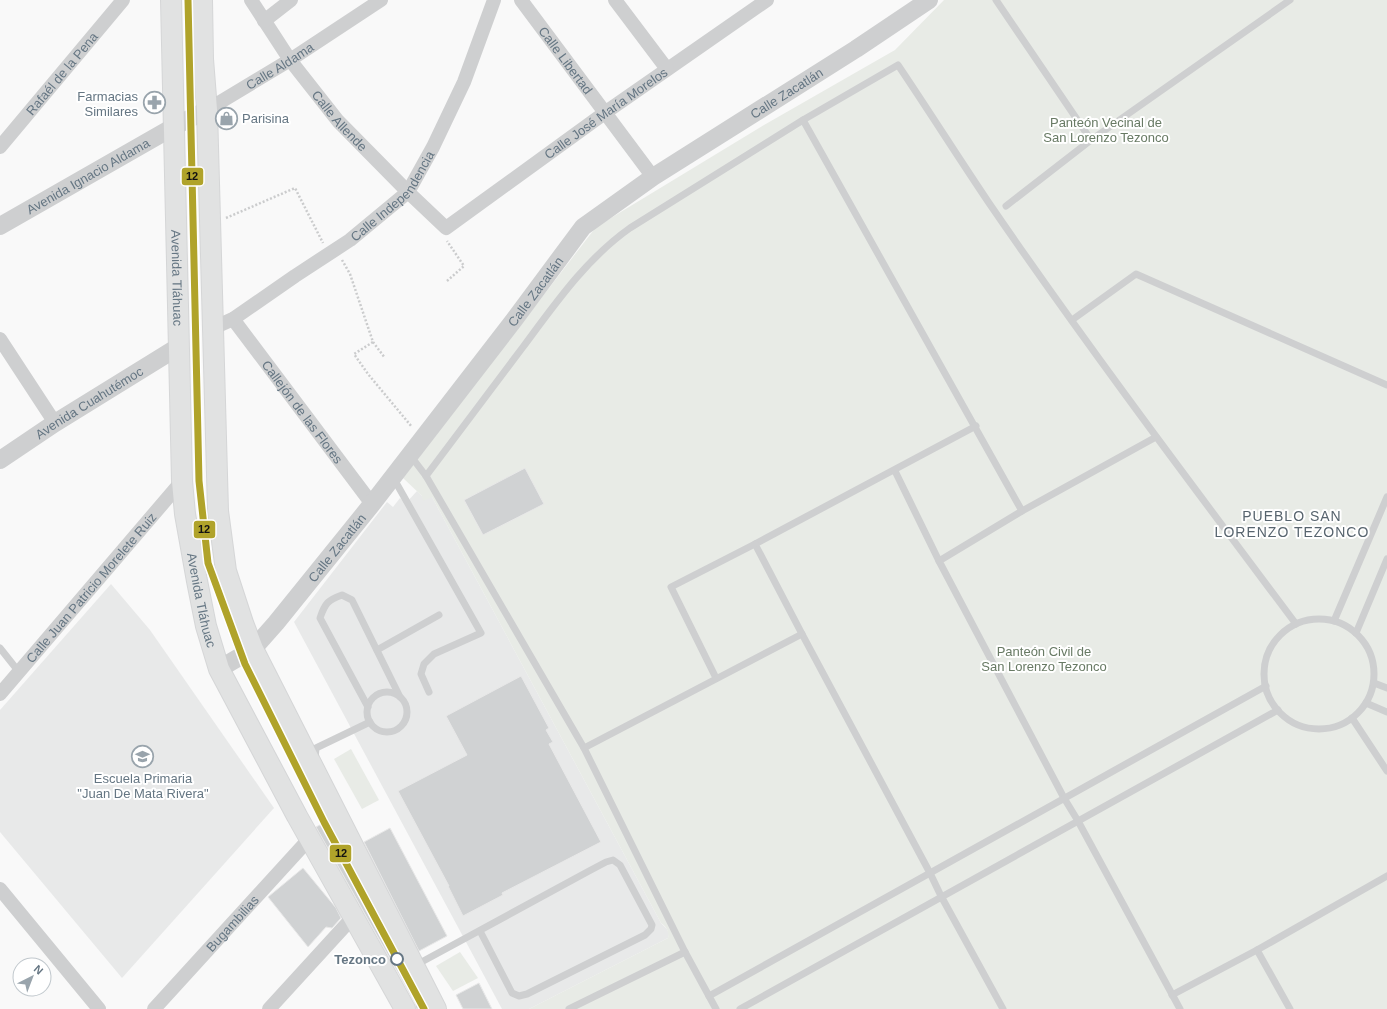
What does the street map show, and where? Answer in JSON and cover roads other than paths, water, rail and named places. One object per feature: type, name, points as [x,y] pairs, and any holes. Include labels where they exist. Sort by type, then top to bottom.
[{"type":"main road","name":"Avenida Tláhuac","points":[[171,0],[182,481],[184,514],[206,626],[219,669],[310,838],[354,916],[402,1008]]},
{"type":"main road","points":[[202,0],[203,59],[207,110],[213,328],[216,373],[216,466],[219,519],[226,570],[242,623],[253,649],[436,1009]]},
{"type":"street","name":"Rafaél de la Pena","points":[[0,148],[123,0]]},
{"type":"street","name":"Calle Allende","points":[[251,0],[290,60],[338,121],[446,228]]},
{"type":"street","points":[[264,21],[291,0]]},
{"type":"street","name":"Calle Aldama","points":[[175,126],[207,110],[290,60],[381,0]]},
{"type":"street","name":"Calle Independencia","points":[[213,328],[233,319],[350,240],[408,192],[433,147],[464,82],[494,0]]},
{"type":"street","name":"Calle Libertad","points":[[521,0],[653,177]]},
{"type":"street","points":[[615,0],[667,69]]},
{"type":"street","name":"Calle José María Morelos","points":[[446,228],[606,112],[767,0]]},
{"type":"street","name":"Calle Zacatlán","points":[[219,669],[253,649],[276,623],[372,504],[583,228],[653,177],[856,49],[929,0]]},
{"type":"street","name":"Avenida Ignacio Aldama","points":[[0,226],[175,126]]},
{"type":"street","name":"Callejón de las Flores","points":[[233,319],[372,504]]},
{"type":"street","points":[[0,339],[55,423]]},
{"type":"street","name":"Avenida Cuahutémoc","points":[[0,460],[55,423],[178,347]]},
{"type":"street","name":"Calle Juan Patricio Morelete Ruiz","points":[[0,694],[182,481]]},
{"type":"street","name":"Bugambilias","points":[[154,1009],[310,838]]},
{"type":"street","points":[[0,889],[99,1009]]},
{"type":"street","points":[[269,1009],[354,916]]},
{"type":"lane","points":[[996,0],[1091,140]]},
{"type":"lane","points":[[1006,206],[1091,140],[1290,0]]},
{"type":"lane","points":[[426,476],[558,300],[594,258],[611,241],[803,120],[898,65],[990,203],[1072,320],[1296,624]]},
{"type":"lane","points":[[803,120],[976,426],[1022,511]]},
{"type":"lane","points":[[1072,320],[1136,274],[1387,384]]},
{"type":"lane","points":[[716,678],[671,587],[895,471],[976,426]]},
{"type":"lane","points":[[939,561],[1022,511],[1156,436]]},
{"type":"lane","points":[[410,454],[426,476],[584,748],[685,952],[716,1009]]},
{"type":"lane","points":[[895,471],[939,561],[1064,798],[1180,1009]]},
{"type":"lane","points":[[392,477],[481,633],[434,654],[424,664],[421,674],[429,692]]},
{"type":"lane","points":[[1334,621],[1387,497]]},
{"type":"lane","points":[[755,544],[941,896],[1004,1009]]},
{"type":"lane","points":[[1356,633],[1387,558]]},
{"type":"lane","points":[[368,707],[320,618],[324,607],[331,599],[342,595],[352,600],[400,697],[405,703],[407,710],[407,718],[403,725],[397,730],[390,733],[382,732],[375,728],[367,715],[371,700],[377,695],[385,692],[393,693],[400,697]]},
{"type":"lane","points":[[377,650],[439,615]]},
{"type":"lane","points":[[1315,619],[1334,621],[1346,626],[1356,633],[1365,643],[1371,655],[1374,669],[1374,683],[1366,703],[1352,718],[1334,727],[1313,729],[1294,723],[1278,710],[1270,699],[1266,686],[1264,676],[1265,665],[1272,645],[1279,637],[1296,624],[1315,619]]},
{"type":"lane","points":[[584,748],[802,634]]},
{"type":"lane","points":[[0,648],[19,672]]},
{"type":"lane","points":[[1374,683],[1387,688]]},
{"type":"lane","points":[[709,996],[1266,686]]},
{"type":"lane","points":[[1366,703],[1387,712]]},
{"type":"lane","points":[[740,1009],[1278,710]]},
{"type":"lane","points":[[1352,718],[1387,771]]},
{"type":"lane","points":[[314,771],[316,748],[370,722]]},
{"type":"lane","points":[[414,966],[589,871],[613,860],[620,865],[652,925],[651,930],[645,935],[527,994],[519,996],[512,993],[480,931]]},
{"type":"lane","points":[[1172,995],[1257,950],[1387,876]]},
{"type":"lane","points":[[1257,950],[1290,1009]]},
{"type":"lane","points":[[569,1009],[685,952]]},
{"type":"place","name":"Farmacias Similares","points":[[154,103]]},
{"type":"place","name":"Parisina","points":[[227,118]]},
{"type":"place","name":"Escuela Primaria \"Juan De Mata Rivera\"","points":[[143,756]]},
{"type":"place","name":"Tezonco","points":[[397,959]]},
{"type":"district","name":"PUEBLO SAN LORENZO TEZONCO","points":[[1292,524]]},
{"type":"park label","name":"Panteón Vecinal de San Lorenzo Tezonco","points":[[1106,130]]},
{"type":"park label","name":"Panteón Civil de San Lorenzo Tezonco","points":[[1044,658]]}]
